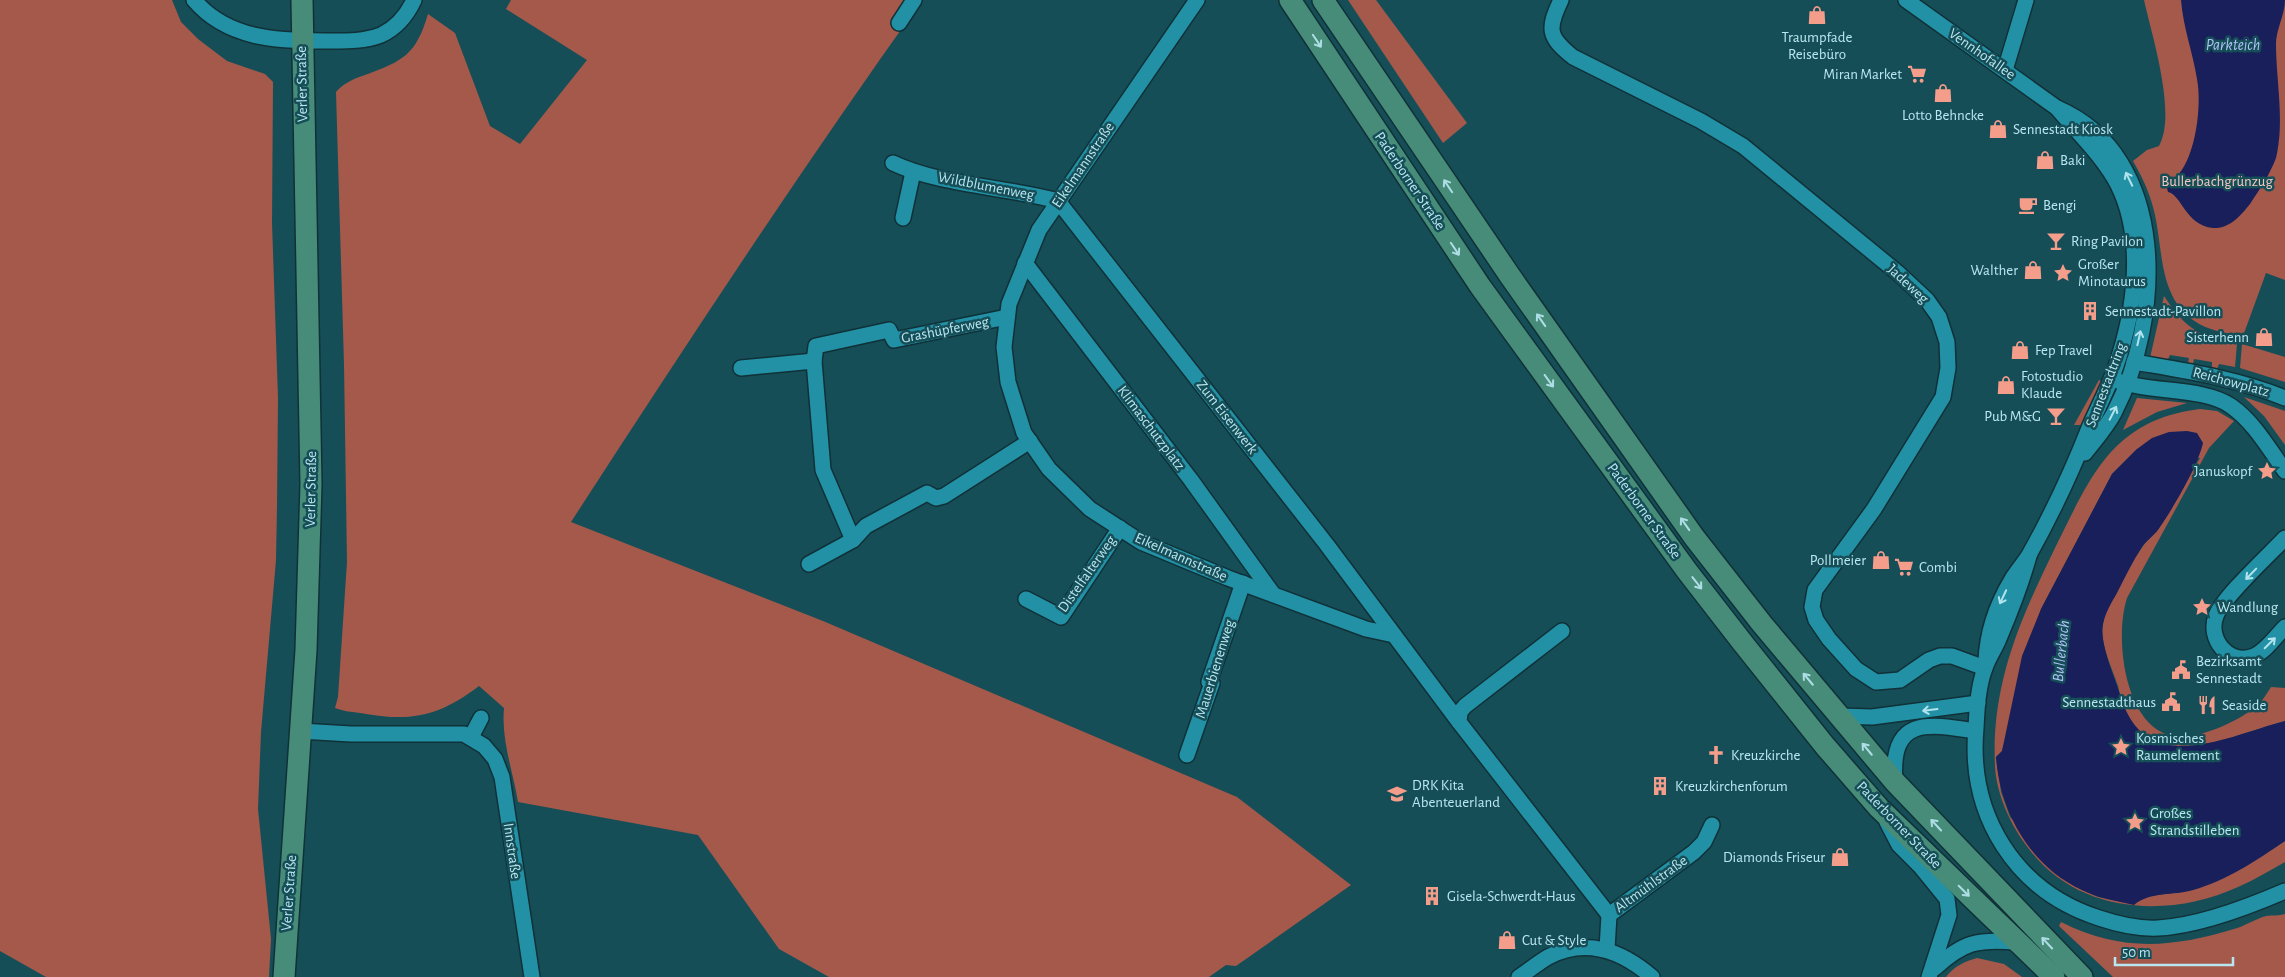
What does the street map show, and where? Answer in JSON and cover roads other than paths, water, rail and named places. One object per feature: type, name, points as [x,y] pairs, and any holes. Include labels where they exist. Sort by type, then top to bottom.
[{"type":"main road","name":"Verler Straße","points":[[284,977],[306,642],[312,484],[302,0]]},
{"type":"main road","name":"Paderborner Straße","points":[[1290,0],[1480,286],[1676,555],[1825,746],[1879,808],[2015,942],[2054,977]]},
{"type":"main road","name":"Paderborner Straße","points":[[1323,0],[1501,264],[1689,529],[1762,624],[1895,782],[2082,977]]},
{"type":"street","points":[[194,0],[211,16],[238,31],[259,38],[302,41],[360,40],[382,34],[403,18],[414,0]]},
{"type":"street","points":[[899,23],[914,0]]},
{"type":"street","name":"Eikelmannstraße","points":[[1197,0],[1039,230],[1009,304],[1004,347],[1008,382],[1024,433],[1049,469],[1084,503],[1141,542],[1366,629],[1394,635]]},
{"type":"street","name":"Jadeweg","points":[[1560,0],[1552,18],[1551,33],[1556,44],[1573,57],[1701,121],[1743,146],[1898,272],[1928,300],[1939,317],[1947,342],[1948,368],[1943,397],[1874,509],[1815,590],[1812,607],[1816,620],[1829,639],[1856,669],[1876,682],[1900,680],[1929,660],[1940,656],[1952,656],[1985,668]]},
{"type":"street","name":"Vennhofallee","points":[[1906,0],[2057,108]]},
{"type":"street","points":[[2004,70],[2026,0]]},
{"type":"street","name":"Sennestadtring","points":[[2057,108],[2077,117],[2098,136],[2117,159],[2138,201],[2147,238],[2148,277],[2142,327],[2134,362],[2108,423],[2074,466]]},
{"type":"street","name":"Sennestadtring","points":[[2057,108],[2106,166],[2118,185],[2131,223],[2134,257],[2132,302],[2128,324],[2112,379],[2074,466],[2029,556],[2011,580],[1987,638],[1985,668],[1975,731],[1976,768],[1981,798],[1991,827],[2011,859],[2040,888],[2075,910],[2109,921],[2159,928],[2220,915],[2285,891]]},
{"type":"street","name":"Wildblumenweg","points":[[893,162],[913,172],[1032,194],[1058,201]]},
{"type":"street","points":[[903,218],[913,172]]},
{"type":"street","name":"Zum Eisenwerk","points":[[1058,201],[1327,545],[1394,635]]},
{"type":"street","name":"Klimaschutzplatz","points":[[1025,263],[1191,480],[1273,594]]},
{"type":"street","name":"Grashüpferweg","points":[[814,361],[816,346],[889,330],[894,340],[1007,317]]},
{"type":"street","points":[[740,368],[814,361],[822,470],[853,540]]},
{"type":"street","name":"Reichowplatz","points":[[2134,362],[2177,368],[2235,380],[2285,398]]},
{"type":"street","name":"Reichowplatz","points":[[2171,391],[2177,368]]},
{"type":"street","points":[[2112,379],[2126,384],[2202,396],[2228,404],[2251,425],[2285,471]]},
{"type":"street","points":[[809,564],[853,540],[866,526],[927,494],[936,498],[944,496],[1030,441]]},
{"type":"street","name":"Distelfalterweg","points":[[1026,599],[1060,617],[1120,528]]},
{"type":"street","points":[[2285,538],[2223,604],[2215,618],[2214,628],[2217,641],[2224,651],[2235,657],[2245,658],[2259,653],[2285,627]]},
{"type":"street","name":"Mauerbienenweg","points":[[1187,755],[1212,683],[1209,682],[1243,583]]},
{"type":"street","points":[[1459,722],[1460,712],[1465,706],[1562,631]]},
{"type":"street","points":[[1394,635],[1609,915]]},
{"type":"street","points":[[1839,716],[1872,717],[1978,703]]},
{"type":"street","points":[[300,731],[351,734],[452,734],[471,737],[481,718]]},
{"type":"street","points":[[1895,782],[1893,761],[1897,745],[1915,729],[1928,725],[1975,731]]},
{"type":"street","name":"Innstraße","points":[[471,737],[484,746],[495,759],[502,777],[532,977]]},
{"type":"street","points":[[1879,808],[1900,845],[1947,899],[1949,915],[1930,974]]},
{"type":"street","name":"Altmühlstraße","points":[[1607,950],[1609,915],[1694,852],[1704,842],[1712,825]]},
{"type":"street","points":[[1930,974],[1948,955],[1964,945],[1991,940],[2015,942]]},
{"type":"street","points":[[1518,977],[1548,957],[1568,950],[1607,950],[1623,955],[1652,977]]},
{"type":"water","name":"Parkteich","points":[[2181,0],[2285,0],[2276,44],[2280,130],[2276,158],[2268,176],[2243,213],[2230,224],[2219,228],[2204,226],[2196,222],[2177,198],[2168,192],[2166,184],[2178,175],[2184,166],[2193,143],[2198,116],[2197,79]]},
{"type":"water","name":"Bullerbach","points":[[2187,431],[2197,433],[2203,443],[2200,453],[2177,500],[2158,530],[2142,547],[2132,563],[2105,616],[2102,632],[2105,650],[2121,697],[2133,722],[2149,738],[2169,745],[2191,746],[2214,742],[2285,721],[2285,841],[2229,876],[2185,892],[2162,894],[2148,898],[2134,905],[2082,890],[2064,880],[2047,867],[2033,852],[2011,817],[1999,778],[1996,757],[2002,751],[2022,656],[2041,609],[2112,474],[2137,449],[2152,438],[2169,432]]},
{"type":"place","name":"Traumpfade Reisebüro","points":[[1817,15]]},
{"type":"place","name":"Miran Market","points":[[1917,74]]},
{"type":"place","name":"Lotto Behncke","points":[[1943,93]]},
{"type":"place","name":"Sennestadt Kiosk","points":[[1998,129]]},
{"type":"place","name":"Baki","points":[[2045,160]]},
{"type":"place","name":"Bengi","points":[[2028,205]]},
{"type":"place","name":"Ring Pavilon","points":[[2056,241]]},
{"type":"place","name":"Walther","points":[[2033,270]]},
{"type":"place","name":"Großer Minotaurus","points":[[2063,273]]},
{"type":"place","name":"Sennestadt-Pavillon","points":[[2090,311]]},
{"type":"place","name":"Sisterhenn","points":[[2264,337]]},
{"type":"place","name":"Fep Travel","points":[[2020,350]]},
{"type":"place","name":"Fotostudio Klaude","points":[[2006,385]]},
{"type":"place","name":"Pub M&G","points":[[2056,416]]},
{"type":"place","name":"Januskopf","points":[[2267,471]]},
{"type":"place","name":"Pollmeier","points":[[1881,560]]},
{"type":"place","name":"Combi","points":[[1904,567]]},
{"type":"place","name":"Wandlung","points":[[2202,607]]},
{"type":"place","name":"Bezirksamt Sennestadt","points":[[2181,670]]},
{"type":"place","name":"Sennestadthaus","points":[[2171,702]]},
{"type":"place","name":"Seaside","points":[[2207,705]]},
{"type":"place","name":"Kosmisches Raumelement","points":[[2121,747]]},
{"type":"place","name":"Kreuzkirche","points":[[1716,755]]},
{"type":"place","name":"Kreuzkirchenforum","points":[[1660,786]]},
{"type":"place","name":"DRK Kita Abenteuerland","points":[[1397,794]]},
{"type":"place","name":"Großes Strandstilleben","points":[[2135,822]]},
{"type":"place","name":"Diamonds Friseur","points":[[1840,857]]},
{"type":"place","name":"Gisela-Schwerdt-Haus","points":[[1432,896]]},
{"type":"place","name":"Cut & Style","points":[[1507,940]]},
{"type":"park label","name":"Bullerbachgrünzug","points":[[2217,181]]}]
